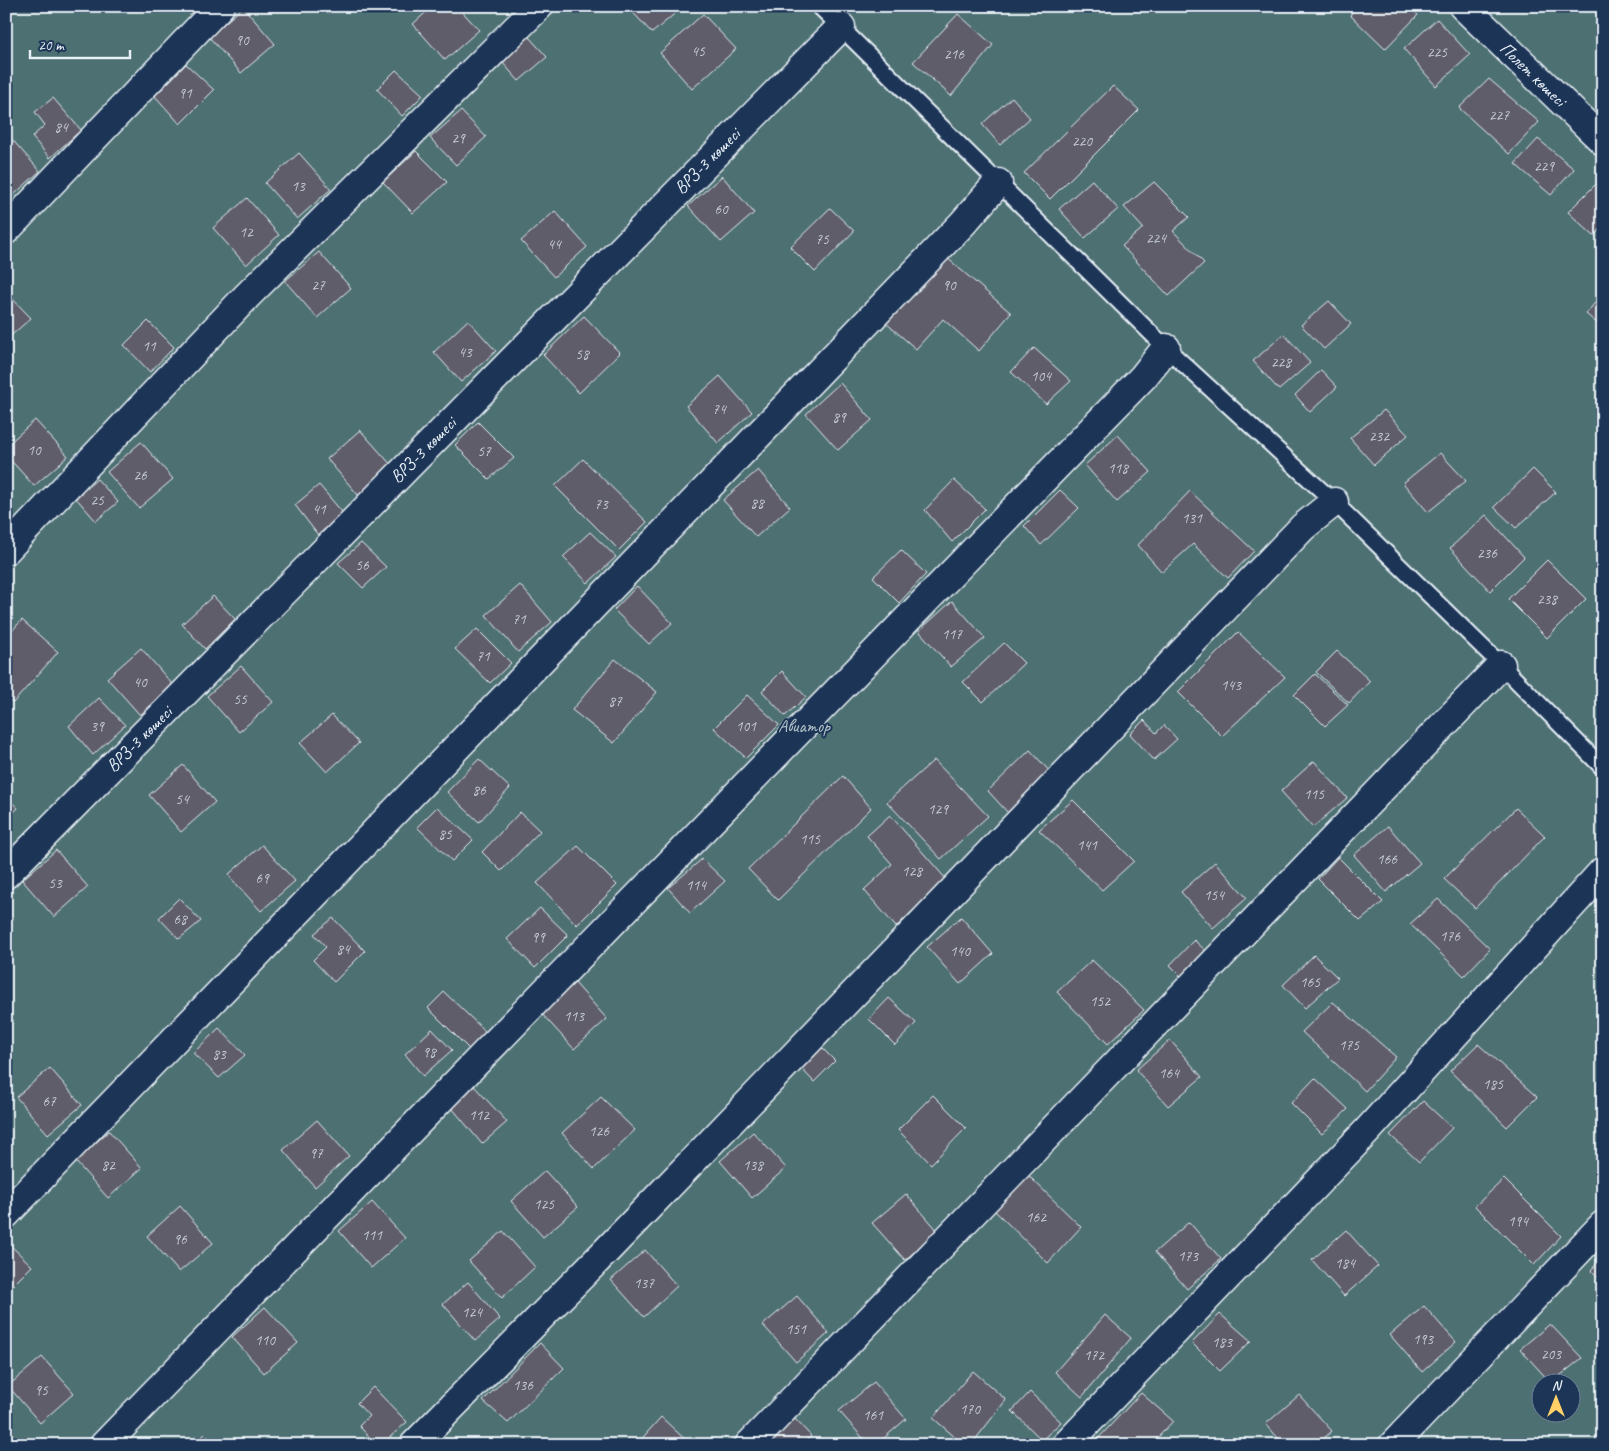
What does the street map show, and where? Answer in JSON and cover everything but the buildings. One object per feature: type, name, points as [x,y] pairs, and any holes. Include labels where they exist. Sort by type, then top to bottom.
[{"type":"street","points":[[6,230],[220,6]]},
{"type":"street","points":[[6,550],[248,296],[539,6]]},
{"type":"street","name":"Полет көшесі","points":[[1463,6],[1603,141]]},
{"type":"street","name":"ВРЗ-3 көшесі","points":[[6,874],[840,27]]},
{"type":"street","points":[[6,1214],[929,259],[998,183]]},
{"type":"street","points":[[104,1445],[1143,377],[1166,348]]},
{"type":"street","points":[[414,1445],[609,1248],[1303,527],[1334,502]]},
{"type":"street","points":[[749,1445],[1502,665]]},
{"type":"street","points":[[1066,1445],[1368,1130],[1603,872]]},
{"type":"street","points":[[1393,1445],[1603,1225]]},
{"type":"lane","points":[[820,6],[1166,348],[1334,502],[1502,665],[1603,768]]},
{"type":"green space","name":"Авиатор","points":[[6,6],[1603,6],[1603,1445],[6,1445]]}]
